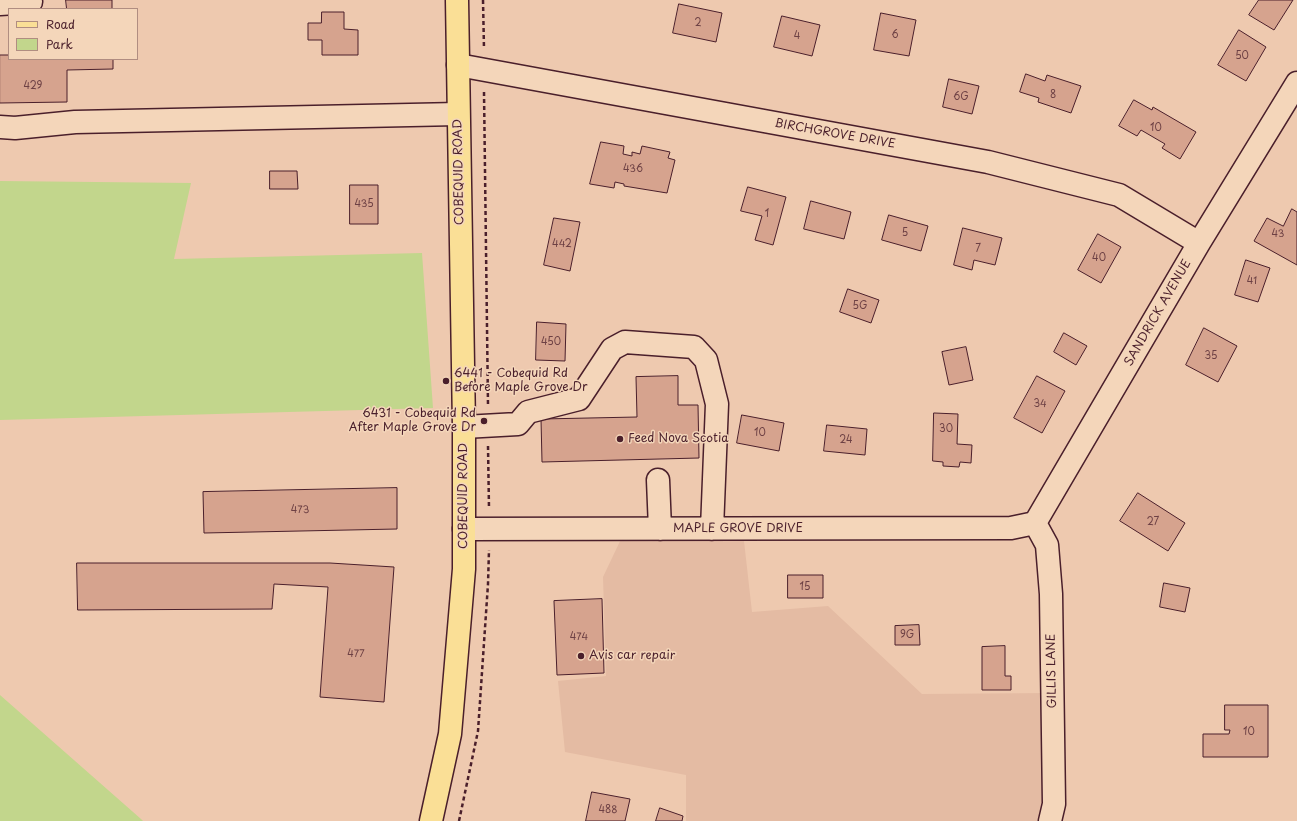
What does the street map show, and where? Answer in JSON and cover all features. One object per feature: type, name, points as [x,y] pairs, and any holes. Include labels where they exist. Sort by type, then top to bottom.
[{"type":"main road","name":"COBEQUID ROAD","points":[[430,821],[450,734],[464,569],[464,427],[457,0]]},
{"type":"street","points":[[0,4],[31,2]]},
{"type":"street","name":"BIRCHGROVE DRIVE","points":[[458,65],[988,162],[1119,195],[1199,243]]},
{"type":"street","name":"SANDRICK AVENUE","points":[[1035,523],[1199,243],[1297,83]]},
{"type":"street","points":[[0,127],[15,128],[75,122],[458,114]]},
{"type":"street","points":[[464,427],[518,424],[528,412],[579,399],[612,350],[625,342],[694,347],[706,360],[717,404],[712,529]]},
{"type":"street","points":[[658,480],[660,529]]},
{"type":"street","name":"MAPLE GROVE DRIVE","points":[[464,529],[1011,528],[1035,523]]},
{"type":"street","name":"GILLIS LANE","points":[[1035,523],[1047,545],[1051,594],[1054,804],[1050,821]]},
{"type":"shaded area","points":[[622,537],[744,541],[752,612],[828,606],[922,694],[1051,693],[1051,792],[1039,821],[686,821],[686,775],[565,752],[558,681],[606,676],[603,577]]},
{"type":"green space","points":[[0,181],[191,183],[174,259],[422,253],[433,408],[0,420]]},
{"type":"green space","points":[[0,695],[141,819],[143,821],[0,821]]},
{"type":"building","points":[[66,0],[112,0],[112,8],[67,8]]},
{"type":"building","points":[[1259,0],[1293,0],[1274,30],[1249,15]]},
{"type":"building","points":[[679,4],[722,13],[716,42],[673,33]]},
{"type":"building","points":[[322,12],[344,12],[344,29],[358,30],[358,55],[322,55],[322,40],[308,40],[308,23],[321,23]]},
{"type":"building","points":[[881,13],[916,20],[909,56],[874,50]]},
{"type":"building","points":[[782,16],[820,25],[812,56],[774,47]]},
{"type":"building","points":[[1239,30],[1266,47],[1246,81],[1218,65]]},
{"type":"building","points":[[0,55],[8,55],[8,60],[113,60],[113,69],[67,70],[67,102],[0,103]]},
{"type":"building","points":[[1026,74],[1045,81],[1047,75],[1081,86],[1071,113],[1038,102],[1039,98],[1020,92]]},
{"type":"building","points":[[949,79],[979,86],[972,114],[943,107]]},
{"type":"building","points":[[1134,100],[1152,110],[1153,107],[1196,132],[1180,159],[1162,148],[1165,144],[1141,130],[1137,136],[1119,126]]},
{"type":"building","points":[[601,142],[624,146],[623,154],[632,156],[632,152],[640,154],[642,146],[670,152],[668,158],[675,160],[667,193],[624,186],[624,184],[615,182],[614,188],[590,184]]},
{"type":"building","points":[[270,171],[297,171],[298,189],[270,189]]},
{"type":"building","points":[[350,185],[378,185],[378,224],[350,224]]},
{"type":"building","points":[[748,187],[786,197],[773,245],[755,240],[762,216],[741,211]]},
{"type":"building","points":[[811,201],[851,212],[844,239],[804,229]]},
{"type":"building","points":[[1292,209],[1297,212],[1297,265],[1254,241],[1267,218],[1283,226]]},
{"type":"building","points":[[889,215],[928,226],[921,251],[882,240]]},
{"type":"building","points":[[554,218],[580,222],[570,271],[544,265]]},
{"type":"building","points":[[963,228],[1002,238],[995,265],[974,260],[972,270],[954,265]]},
{"type":"building","points":[[1098,234],[1121,247],[1101,283],[1078,270]]},
{"type":"building","points":[[1246,260],[1270,268],[1258,302],[1235,295]]},
{"type":"building","points":[[848,289],[879,300],[871,323],[840,312]]},
{"type":"building","points":[[537,322],[566,324],[565,361],[536,360]]},
{"type":"building","points":[[1204,328],[1237,346],[1218,382],[1186,365]]},
{"type":"building","points":[[1064,333],[1087,346],[1076,365],[1054,352]]},
{"type":"building","points":[[966,347],[973,380],[949,385],[942,352]]},
{"type":"building","name":"Feed Nova Scotia","points":[[678,376],[678,405],[698,405],[699,458],[542,462],[541,419],[637,417],[636,377]]},
{"type":"building","points":[[1037,376],[1065,391],[1042,433],[1014,418]]},
{"type":"building","points":[[934,413],[958,414],[957,444],[972,445],[971,463],[960,462],[959,467],[943,466],[943,462],[933,461]]},
{"type":"building","points":[[742,415],[784,423],[779,451],[737,443]]},
{"type":"building","points":[[827,425],[867,429],[865,455],[824,451]]},
{"type":"building","points":[[397,488],[397,529],[204,533],[203,492]]},
{"type":"building","points":[[1138,493],[1185,523],[1168,551],[1120,521]]},
{"type":"building","points":[[77,563],[330,563],[394,567],[384,702],[320,697],[328,587],[274,584],[272,609],[78,610]]},
{"type":"building","points":[[788,575],[823,575],[823,598],[788,598]]},
{"type":"building","points":[[1164,583],[1190,588],[1185,612],[1160,607]]},
{"type":"building","points":[[602,599],[604,673],[557,675],[554,601]]},
{"type":"building","points":[[919,625],[920,645],[895,645],[895,626]]},
{"type":"building","points":[[1005,646],[1005,676],[1011,676],[1011,690],[982,690],[982,647]]},
{"type":"building","points":[[1225,705],[1268,705],[1268,757],[1203,757],[1203,734],[1229,734],[1230,730],[1225,730]]},
{"type":"building","points":[[592,792],[630,799],[625,821],[586,821]]},
{"type":"building","points":[[660,808],[683,816],[682,821],[656,821]]},
{"type":"place","name":"6441 - Cobequid Rd Before Maple Grove Dr","points":[[446,381]]},
{"type":"place","name":"6431 - Cobequid Rd After Maple Grove Dr","points":[[484,421]]},
{"type":"place","name":"Feed Nova Scotia","points":[[620,439]]},
{"type":"place","name":"Avis car repair","points":[[581,656]]}]
